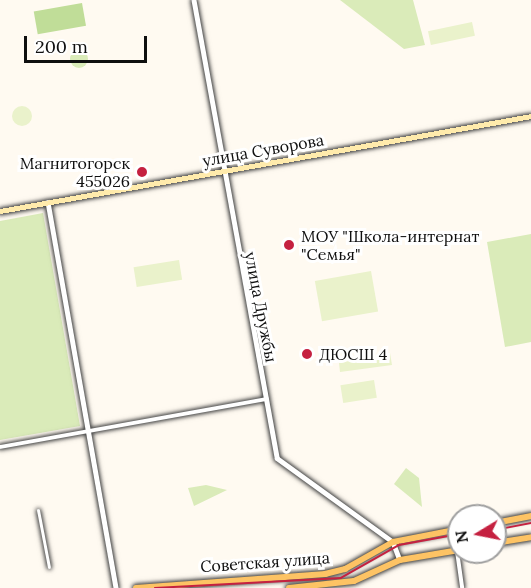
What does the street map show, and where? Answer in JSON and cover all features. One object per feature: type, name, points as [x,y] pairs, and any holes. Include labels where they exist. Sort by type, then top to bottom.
[{"type":"main road","name":"улица Суворова","points":[[0,211],[531,116]]},
{"type":"main road","points":[[507,521],[531,516]]},
{"type":"main road","name":"Советская улица","points":[[136,588],[325,574],[345,570],[393,542],[447,531]]},
{"type":"main road","points":[[507,541],[531,537]]},
{"type":"main road","name":"Советская улица","points":[[289,588],[354,581],[400,560],[447,552]]},
{"type":"street","name":"улица Дружбы","points":[[194,0],[267,399],[281,463],[393,542]]},
{"type":"street","points":[[48,202],[116,588]]},
{"type":"street","points":[[0,447],[267,399]]},
{"type":"street","points":[[38,510],[49,567]]},
{"type":"street","points":[[393,542],[400,560]]},
{"type":"street","points":[[459,564],[462,588]]},
{"type":"green space","points":[[340,0],[413,0],[425,45],[404,49]]},
{"type":"green space","points":[[82,3],[86,26],[38,34],[34,12]]},
{"type":"green space","points":[[472,22],[475,36],[431,45],[428,31]]},
{"type":"green space","points":[[79,50],[85,53],[88,59],[85,65],[79,68],[73,65],[70,59],[73,53]]},
{"type":"green space","points":[[22,106],[29,109],[32,116],[29,123],[22,126],[15,123],[12,116],[15,109]]},
{"type":"green space","points":[[43,213],[80,426],[0,440],[0,221]]},
{"type":"green space","points":[[531,234],[531,342],[505,347],[487,242]]},
{"type":"green space","points":[[179,260],[182,280],[137,287],[134,267]]},
{"type":"green space","points":[[371,271],[378,311],[322,321],[315,281]]},
{"type":"green space","points":[[390,353],[392,365],[340,372],[339,363]]},
{"type":"green space","points":[[374,380],[377,398],[343,403],[340,385]]},
{"type":"green space","points":[[406,468],[419,478],[422,507],[394,484]]},
{"type":"green space","points":[[206,485],[227,490],[194,506],[188,488]]},
{"type":"tram line","points":[[507,528],[531,523]]},
{"type":"tram line","points":[[155,588],[341,578],[399,545],[447,536]]},
{"type":"place","name":"Магнитогорск 455026","points":[[142,172]]},
{"type":"place","name":"МОУ \"Школа-интернат \"Семья\"","points":[[289,245]]},
{"type":"place","name":"ДЮСШ 4","points":[[307,354]]}]
